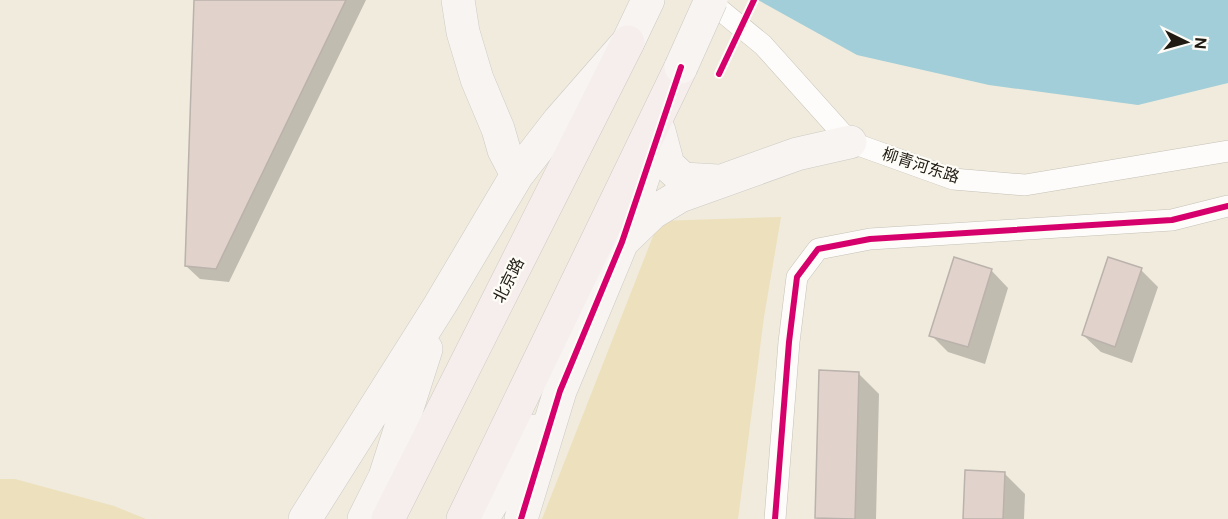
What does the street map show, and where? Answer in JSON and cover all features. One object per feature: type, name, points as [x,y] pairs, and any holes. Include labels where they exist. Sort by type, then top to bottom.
[{"type":"highway","name":"北京路","points":[[388,519],[628,42]]},
{"type":"highway","points":[[463,519],[681,67]]},
{"type":"main road","points":[[458,0],[463,32],[477,79],[498,129],[504,150],[517,175]]},
{"type":"main road","points":[[306,519],[440,305],[517,175],[559,121],[628,42],[648,0]]},
{"type":"main road","points":[[521,519],[560,391],[622,242],[681,67],[710,0]]},
{"type":"main road","points":[[498,129],[516,138],[531,141],[559,121]]},
{"type":"main road","points":[[659,130],[668,165],[683,179],[718,182]]},
{"type":"main road","points":[[622,242],[652,213],[680,196],[797,154],[850,142]]},
{"type":"main road","points":[[364,519],[385,477],[440,305]]},
{"type":"main road","points":[[482,519],[560,391]]},
{"type":"main road","points":[[320,519],[372,411]]},
{"type":"street","name":"柳青河东路","points":[[710,0],[763,45],[850,142],[952,179],[1025,185],[1228,151]]},
{"type":"street","points":[[775,519],[789,342],[797,277],[818,249],[870,239],[1172,220],[1228,206]]},
{"type":"shaded area","points":[[781,217],[764,317],[738,519],[542,519],[659,221]]},
{"type":"shaded area","points":[[0,479],[15,479],[114,506],[146,519],[0,519]]},
{"type":"water","points":[[758,0],[1228,0],[1228,83],[1138,105],[989,85],[857,55]]},
{"type":"building","points":[[194,0],[346,0],[216,269],[185,266]]},
{"type":"building","points":[[954,257],[992,269],[968,347],[929,336]]},
{"type":"building","points":[[1108,257],[1142,268],[1115,347],[1082,335]]},
{"type":"building","points":[[819,370],[859,372],[855,519],[815,518]]},
{"type":"building","points":[[965,470],[1005,472],[1003,519],[963,519]]},
{"type":"cycle path","points":[[719,74],[754,0]]},
{"type":"cycle path","points":[[521,519],[560,391],[622,242],[681,67]]},
{"type":"cycle path","points":[[775,519],[789,342],[797,277],[818,249],[870,239],[1172,220],[1228,206]]}]
